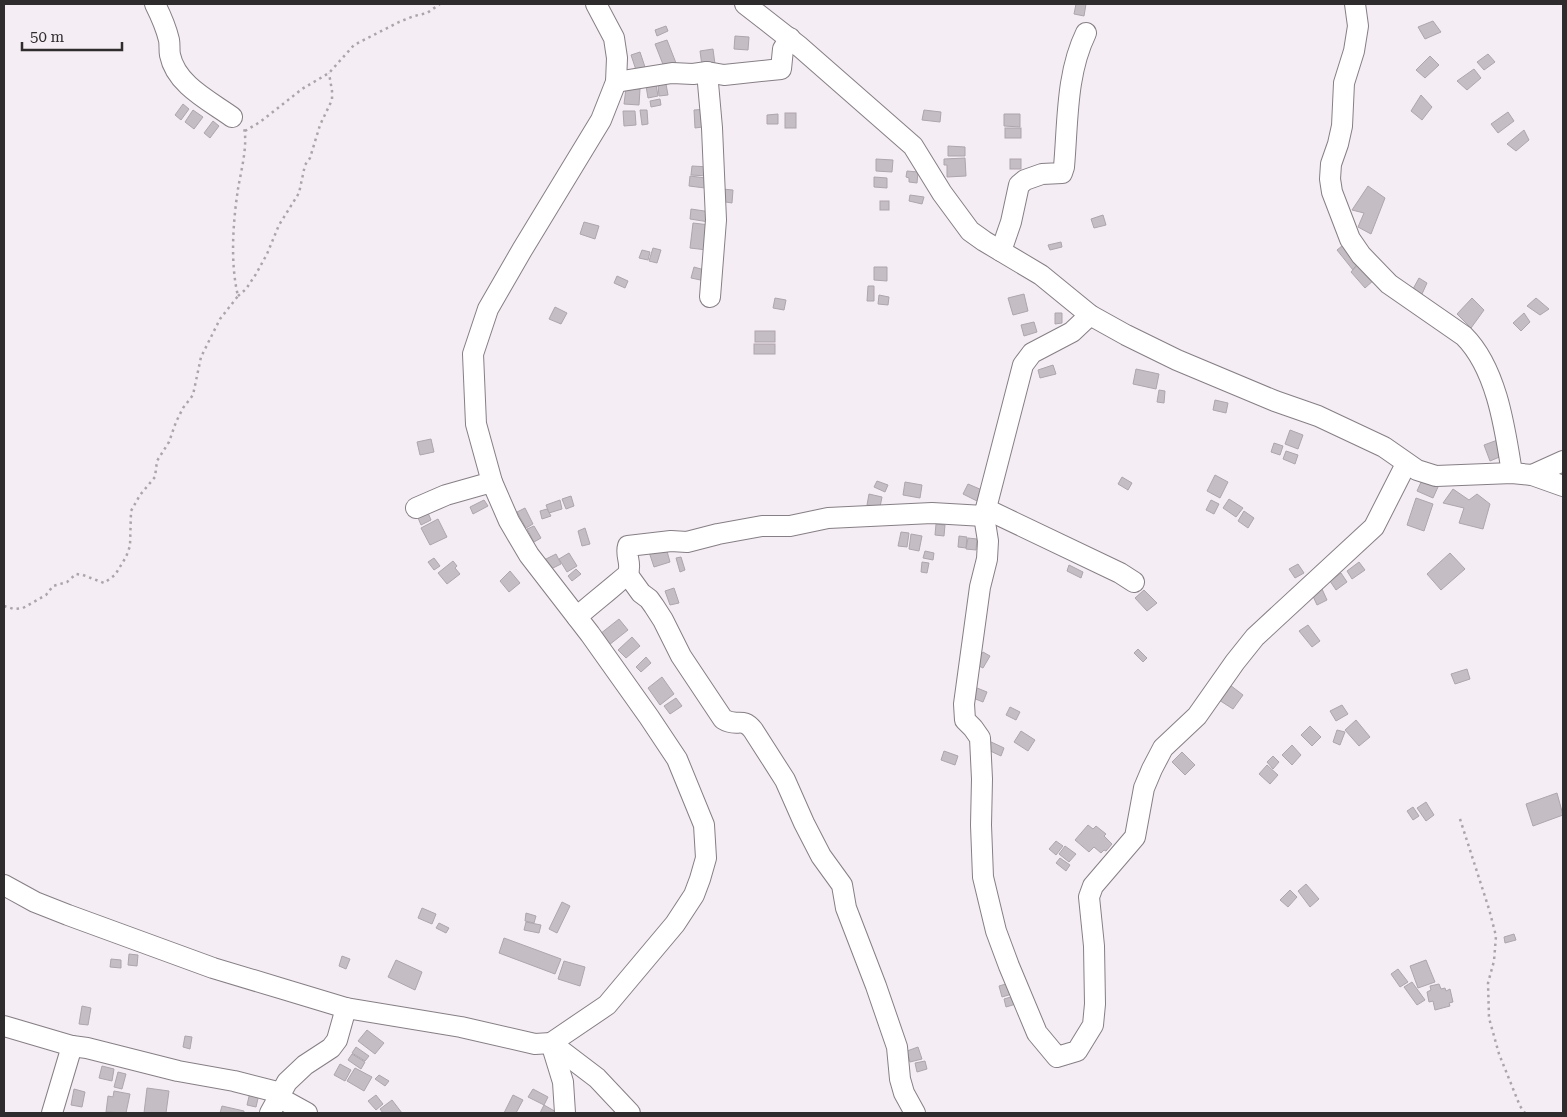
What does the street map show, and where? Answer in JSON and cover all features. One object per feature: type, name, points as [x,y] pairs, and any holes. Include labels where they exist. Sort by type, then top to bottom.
[{"type":"street","points":[[156,4],[166,26],[170,43],[170,56],[177,70],[187,84],[201,97],[238,124]]},
{"type":"street","points":[[4,884],[35,902],[213,968],[346,1008],[461,1028],[535,1044],[550,1043],[606,1005],[675,924],[694,895],[706,858],[704,825],[677,759],[649,716],[529,555],[509,521],[492,482],[476,424],[473,354],[488,309],[601,120],[616,82],[617,58],[614,38],[596,4]]},
{"type":"street","points":[[745,4],[790,38],[913,146],[942,193],[970,231],[1041,275],[1090,315],[1178,360],[1276,402],[1318,416],[1384,447],[1417,470],[1436,476],[1522,474],[1563,461]]},
{"type":"street","points":[[1355,4],[1358,26],[1354,50],[1344,83],[1342,126],[1331,164],[1330,179],[1332,192],[1350,239],[1389,284],[1474,345],[1492,382],[1504,425],[1522,474]]},
{"type":"street","points":[[1001,251],[1011,222],[1019,185],[1025,180],[1042,174],[1062,173],[1071,85],[1078,48],[1086,33]]},
{"type":"street","points":[[616,82],[672,73],[693,74],[707,72],[724,74],[780,69],[783,49],[790,38]]},
{"type":"street","points":[[707,72],[712,128],[716,220],[710,296]]},
{"type":"street","points":[[1090,315],[1072,332],[1032,353],[1023,365],[985,512],[988,541],[964,704],[965,720],[980,738],[983,877],[996,931],[1037,1033],[1057,1057],[1077,1052],[1093,1024],[1095,1004],[1094,946],[1089,897],[1094,886],[1135,837],[1144,788],[1163,748],[1197,716],[1255,637],[1374,527],[1406,464]]},
{"type":"street","points":[[1522,474],[1563,486]]},
{"type":"street","points":[[416,508],[446,495],[492,482]]},
{"type":"street","points":[[577,617],[628,575],[630,566],[626,555],[628,546],[671,541],[687,542],[762,526],[790,526],[828,518],[985,512],[1120,573],[1134,582]]},
{"type":"street","points":[[628,575],[654,606],[681,656],[723,719],[734,724],[748,723],[757,735],[785,780],[821,856],[842,885],[846,908],[879,994],[894,1040],[904,1093],[915,1113]]},
{"type":"street","points":[[276,1101],[287,1082],[331,1048],[338,1040],[346,1008]]},
{"type":"street","points":[[4,1026],[72,1046],[178,1071],[234,1081],[307,1113]]},
{"type":"street","points":[[550,1043],[562,1082],[565,1113]]},
{"type":"street","points":[[550,1043],[597,1078],[630,1113]]},
{"type":"street","points":[[57,1113],[72,1046]]},
{"type":"path","points":[[238,296],[233,275],[232,235],[242,166],[238,124],[260,122],[302,89],[329,73],[354,45],[399,22],[427,13],[440,4]]},
{"type":"path","points":[[4,606],[14,609],[24,608],[46,595],[53,586],[68,582],[76,574],[104,583],[115,576],[130,546],[131,511],[140,495],[155,477],[157,461],[169,442],[183,408],[193,395],[201,357],[220,319],[256,274],[279,225],[299,193],[305,165],[310,158],[320,125],[332,100],[329,73]]},
{"type":"path","points":[[1460,820],[1496,936],[1494,962],[1488,983],[1489,1018],[1499,1054],[1520,1106],[1525,1113]]},
{"type":"building","points":[[1076,4],[1086,4],[1084,16],[1074,14]]},
{"type":"building","points":[[1433,21],[1441,32],[1425,39],[1418,27]]},
{"type":"building","points":[[666,26],[668,31],[657,36],[655,30]]},
{"type":"building","points":[[735,36],[749,37],[748,50],[734,49]]},
{"type":"building","points":[[667,40],[676,63],[664,67],[655,44]]},
{"type":"building","points":[[713,49],[715,64],[702,66],[700,51]]},
{"type":"building","points":[[640,52],[646,70],[637,73],[631,55]]},
{"type":"building","points":[[1488,54],[1495,62],[1484,70],[1477,62]]},
{"type":"building","points":[[1430,56],[1439,65],[1425,78],[1416,70]]},
{"type":"building","points":[[1474,69],[1481,78],[1467,90],[1457,81]]},
{"type":"building","points":[[656,84],[658,96],[648,98],[646,86]]},
{"type":"building","points":[[666,84],[668,95],[659,96],[658,85]]},
{"type":"building","points":[[626,88],[640,89],[639,105],[624,104]]},
{"type":"building","points":[[1421,95],[1432,107],[1422,120],[1411,111]]},
{"type":"building","points":[[660,99],[661,105],[651,107],[650,101]]},
{"type":"building","points":[[183,104],[189,109],[181,120],[175,115]]},
{"type":"building","points":[[708,109],[710,126],[695,128],[694,110]]},
{"type":"building","points":[[193,110],[203,117],[194,129],[185,122]]},
{"type":"building","points":[[640,110],[647,110],[648,124],[642,125]]},
{"type":"building","points":[[924,110],[941,112],[940,122],[922,120]]},
{"type":"building","points":[[623,111],[635,111],[636,125],[624,126]]},
{"type":"building","points":[[1508,112],[1514,121],[1498,133],[1491,124]]},
{"type":"building","points":[[785,113],[796,113],[796,128],[785,128]]},
{"type":"building","points":[[778,114],[778,124],[767,124],[767,115]]},
{"type":"building","points":[[1004,114],[1020,114],[1020,127],[1004,126]]},
{"type":"building","points":[[213,121],[219,126],[210,138],[204,133]]},
{"type":"building","points":[[1005,128],[1021,128],[1021,138],[1005,138]]},
{"type":"building","points":[[1524,130],[1529,140],[1516,151],[1507,144]]},
{"type":"building","points":[[948,146],[965,147],[965,156],[948,156]]},
{"type":"building","points":[[965,158],[966,176],[947,177],[947,165],[944,165],[944,159]]},
{"type":"building","points":[[876,159],[893,160],[892,172],[876,171]]},
{"type":"building","points":[[1010,159],[1021,159],[1021,169],[1010,169]]},
{"type":"building","points":[[692,166],[709,167],[708,176],[691,175]]},
{"type":"building","points":[[907,171],[918,172],[917,183],[909,182],[909,178],[906,177]]},
{"type":"building","points":[[690,176],[706,178],[705,188],[689,186]]},
{"type":"building","points":[[874,177],[887,178],[887,188],[874,187]]},
{"type":"building","points":[[1368,186],[1385,198],[1371,234],[1358,227],[1364,213],[1352,210]]},
{"type":"building","points":[[722,189],[733,190],[732,203],[720,201]]},
{"type":"building","points":[[910,195],[924,197],[922,204],[909,201]]},
{"type":"building","points":[[880,201],[889,201],[889,210],[880,210]]},
{"type":"building","points":[[691,209],[711,212],[709,222],[690,219]]},
{"type":"building","points":[[1103,215],[1106,225],[1094,228],[1091,219]]},
{"type":"building","points":[[584,222],[599,226],[595,239],[580,234]]},
{"type":"building","points":[[693,223],[710,225],[707,250],[690,248]]},
{"type":"building","points":[[1061,242],[1062,247],[1050,250],[1048,245]]},
{"type":"building","points":[[1342,246],[1358,264],[1353,270],[1337,250]]},
{"type":"building","points":[[653,248],[661,250],[657,263],[649,261]]},
{"type":"building","points":[[642,250],[650,252],[648,260],[639,258]]},
{"type":"building","points":[[1362,259],[1375,279],[1365,288],[1351,272]]},
{"type":"building","points":[[694,267],[708,271],[705,281],[691,278]]},
{"type":"building","points":[[874,267],[887,267],[887,281],[874,280]]},
{"type":"building","points":[[617,276],[628,281],[625,288],[614,283]]},
{"type":"building","points":[[1419,278],[1427,283],[1422,294],[1413,289]]},
{"type":"building","points":[[868,286],[874,286],[874,301],[867,301]]},
{"type":"building","points":[[1024,294],[1028,311],[1013,315],[1008,298]]},
{"type":"building","points":[[879,295],[889,297],[888,305],[878,304]]},
{"type":"building","points":[[775,298],[786,300],[784,310],[773,308]]},
{"type":"building","points":[[1472,298],[1484,310],[1471,328],[1457,314]]},
{"type":"building","points":[[1536,298],[1549,309],[1540,315],[1527,306]]},
{"type":"building","points":[[555,307],[567,313],[561,324],[549,319]]},
{"type":"building","points":[[1055,313],[1062,313],[1062,323],[1055,324]]},
{"type":"building","points":[[1524,313],[1530,322],[1521,331],[1513,323]]},
{"type":"building","points":[[1034,322],[1037,332],[1024,336],[1021,325]]},
{"type":"building","points":[[755,331],[775,331],[775,342],[755,342]]},
{"type":"building","points":[[754,344],[775,344],[775,354],[754,354]]},
{"type":"building","points":[[1053,365],[1056,374],[1040,378],[1038,370]]},
{"type":"building","points":[[1136,369],[1159,374],[1156,389],[1133,384]]},
{"type":"building","points":[[1159,390],[1165,391],[1164,403],[1157,402]]},
{"type":"building","points":[[1215,400],[1228,403],[1226,413],[1213,410]]},
{"type":"building","points":[[1290,430],[1303,435],[1298,449],[1285,444]]},
{"type":"building","points":[[1503,438],[1509,453],[1490,461],[1484,445]]},
{"type":"building","points":[[431,439],[434,452],[420,455],[417,442]]},
{"type":"building","points":[[1274,443],[1283,446],[1280,455],[1271,452]]},
{"type":"building","points":[[1286,451],[1298,455],[1295,464],[1283,459]]},
{"type":"building","points":[[1215,475],[1228,482],[1220,498],[1207,491]]},
{"type":"building","points":[[1122,477],[1132,483],[1128,490],[1118,484]]},
{"type":"building","points":[[1422,480],[1438,487],[1433,498],[1417,491]]},
{"type":"building","points":[[877,481],[888,485],[885,492],[874,487]]},
{"type":"building","points":[[905,482],[922,485],[920,498],[903,495]]},
{"type":"building","points":[[968,484],[982,490],[977,501],[963,494]]},
{"type":"building","points":[[1453,489],[1469,500],[1477,494],[1490,504],[1483,529],[1459,523],[1464,508],[1443,503]]},
{"type":"building","points":[[869,494],[882,497],[880,507],[867,505]]},
{"type":"building","points":[[571,496],[574,506],[566,509],[562,499]]},
{"type":"building","points":[[1416,498],[1433,504],[1424,531],[1407,525]]},
{"type":"building","points":[[1229,499],[1243,508],[1236,517],[1223,508]]},
{"type":"building","points":[[484,500],[488,506],[473,514],[470,507]]},
{"type":"building","points":[[560,500],[562,509],[549,513],[546,505]]},
{"type":"building","points":[[1211,500],[1219,504],[1214,514],[1206,510]]},
{"type":"building","points":[[426,508],[431,520],[421,525],[416,513]]},
{"type":"building","points":[[525,508],[533,524],[526,528],[517,512]]},
{"type":"building","points":[[547,509],[551,516],[542,519],[540,511]]},
{"type":"building","points":[[1244,511],[1254,518],[1248,528],[1238,521]]},
{"type":"building","points":[[438,519],[447,537],[430,545],[421,528]]},
{"type":"building","points":[[936,524],[945,525],[944,536],[935,535]]},
{"type":"building","points":[[534,526],[541,538],[534,542],[527,529]]},
{"type":"building","points":[[585,528],[590,544],[582,546],[578,531]]},
{"type":"building","points":[[901,532],[909,533],[907,547],[898,546]]},
{"type":"building","points":[[911,534],[922,536],[919,551],[909,549]]},
{"type":"building","points":[[959,536],[967,537],[966,548],[958,547]]},
{"type":"building","points":[[968,538],[977,539],[976,550],[966,549]]},
{"type":"building","points":[[665,544],[670,562],[654,567],[648,549]]},
{"type":"building","points":[[925,551],[934,553],[933,560],[923,558]]},
{"type":"building","points":[[569,553],[577,566],[567,572],[559,559]]},
{"type":"building","points":[[1450,553],[1465,569],[1441,590],[1427,574]]},
{"type":"building","points":[[556,554],[561,564],[549,570],[544,560]]},
{"type":"building","points":[[681,557],[685,570],[680,572],[676,558]]},
{"type":"building","points":[[434,558],[440,566],[434,570],[428,562]]},
{"type":"building","points":[[453,561],[457,566],[455,568],[460,574],[447,584],[438,573]]},
{"type":"building","points":[[922,562],[929,563],[927,573],[921,572]]},
{"type":"building","points":[[1359,562],[1365,570],[1352,579],[1347,571]]},
{"type":"building","points":[[1298,564],[1304,573],[1295,578],[1289,569]]},
{"type":"building","points":[[1069,565],[1083,572],[1081,578],[1067,571]]},
{"type":"building","points":[[576,569],[581,574],[572,581],[568,576]]},
{"type":"building","points":[[510,571],[520,583],[509,592],[500,581]]},
{"type":"building","points":[[1341,573],[1347,582],[1336,590],[1330,581]]},
{"type":"building","points":[[674,588],[679,603],[670,605],[665,591]]},
{"type":"building","points":[[1322,589],[1327,600],[1317,605],[1312,594]]},
{"type":"building","points":[[1144,590],[1157,603],[1147,611],[1135,598]]},
{"type":"building","points":[[619,619],[628,630],[609,645],[600,634]]},
{"type":"building","points":[[1308,625],[1320,641],[1312,647],[1299,631]]},
{"type":"building","points":[[632,637],[640,646],[626,658],[618,650]]},
{"type":"building","points":[[1138,649],[1147,658],[1143,662],[1134,653]]},
{"type":"building","points":[[983,652],[990,656],[983,668],[975,664]]},
{"type":"building","points":[[646,657],[651,663],[641,672],[636,667]]},
{"type":"building","points":[[1467,669],[1470,679],[1455,684],[1451,674]]},
{"type":"building","points":[[662,677],[674,694],[660,705],[648,688]]},
{"type":"building","points":[[1230,685],[1243,695],[1233,709],[1219,700]]},
{"type":"building","points":[[972,686],[987,692],[983,702],[968,696]]},
{"type":"building","points":[[676,698],[682,706],[670,714],[664,706]]},
{"type":"building","points":[[1342,705],[1348,714],[1336,721],[1330,711]]},
{"type":"building","points":[[1010,707],[1020,712],[1016,720],[1006,715]]},
{"type":"building","points":[[1356,720],[1370,737],[1359,746],[1345,730]]},
{"type":"building","points":[[1310,726],[1321,737],[1312,746],[1301,735]]},
{"type":"building","points":[[1337,730],[1345,732],[1340,745],[1333,742]]},
{"type":"building","points":[[1021,731],[1035,740],[1028,751],[1014,742]]},
{"type":"building","points":[[989,741],[1004,748],[1001,756],[986,749]]},
{"type":"building","points":[[1292,745],[1301,755],[1292,765],[1282,755]]},
{"type":"building","points":[[944,751],[958,756],[955,765],[941,760]]},
{"type":"building","points":[[1182,752],[1195,765],[1185,775],[1172,762]]},
{"type":"building","points":[[1273,756],[1279,762],[1273,769],[1267,762]]},
{"type":"building","points":[[1267,765],[1278,775],[1270,784],[1259,774]]},
{"type":"building","points":[[1557,793],[1563,815],[1533,826],[1526,804]]},
{"type":"building","points":[[1426,802],[1434,815],[1426,821],[1417,808]]},
{"type":"building","points":[[1413,807],[1419,816],[1413,820],[1407,811]]},
{"type":"building","points":[[1088,825],[1093,829],[1096,826],[1106,834],[1104,836],[1112,844],[1106,851],[1104,850],[1101,853],[1094,847],[1089,852],[1075,840]]},
{"type":"building","points":[[1056,841],[1063,846],[1056,855],[1049,849]]},
{"type":"building","points":[[1065,846],[1076,854],[1069,862],[1059,854]]},
{"type":"building","points":[[1060,858],[1070,865],[1066,871],[1056,863]]},
{"type":"building","points":[[1306,884],[1319,899],[1310,907],[1298,891]]},
{"type":"building","points":[[1290,890],[1297,897],[1288,907],[1280,900]]},
{"type":"building","points":[[562,902],[570,906],[557,933],[549,929]]},
{"type":"building","points":[[422,908],[436,914],[432,924],[418,918]]},
{"type":"building","points":[[526,913],[536,916],[534,923],[525,921]]},
{"type":"building","points":[[526,922],[541,925],[539,933],[524,930]]},
{"type":"building","points":[[439,923],[449,928],[446,933],[436,928]]},
{"type":"building","points":[[1514,934],[1516,940],[1505,943],[1504,937]]},
{"type":"building","points":[[504,938],[561,959],[555,974],[499,953]]},
{"type":"building","points":[[129,954],[138,955],[137,966],[128,965]]},
{"type":"building","points":[[342,956],[350,959],[346,969],[339,966]]},
{"type":"building","points":[[111,959],[121,960],[121,968],[110,967]]},
{"type":"building","points":[[396,960],[422,972],[415,990],[388,977]]},
{"type":"building","points":[[1426,960],[1435,982],[1418,988],[1410,966]]},
{"type":"building","points":[[564,961],[585,967],[580,986],[558,979]]},
{"type":"building","points":[[1398,969],[1408,982],[1400,987],[1391,974]]},
{"type":"building","points":[[1412,982],[1425,1000],[1417,1005],[1404,987]]},
{"type":"building","points":[[1009,983],[1012,994],[1002,997],[999,986]]},
{"type":"building","points":[[1439,984],[1441,989],[1445,988],[1446,991],[1450,989],[1453,1002],[1449,1003],[1450,1006],[1435,1010],[1433,1001],[1429,1002],[1427,992],[1431,990],[1430,986]]},
{"type":"building","points":[[1014,996],[1016,1004],[1006,1007],[1004,999]]},
{"type":"building","points":[[82,1006],[91,1008],[88,1025],[79,1024]]},
{"type":"building","points":[[367,1030],[384,1043],[375,1054],[358,1041]]},
{"type":"building","points":[[185,1036],[192,1037],[190,1049],[183,1047]]},
{"type":"building","points":[[356,1047],[369,1056],[365,1061],[352,1053]]},
{"type":"building","points":[[918,1047],[922,1059],[910,1062],[907,1051]]},
{"type":"building","points":[[352,1054],[365,1062],[361,1069],[348,1060]]},
{"type":"building","points":[[925,1061],[927,1069],[917,1072],[915,1063]]},
{"type":"building","points":[[340,1064],[351,1070],[345,1081],[334,1075]]},
{"type":"building","points":[[102,1066],[114,1069],[112,1081],[99,1078]]},
{"type":"building","points":[[355,1068],[372,1077],[364,1091],[347,1081]]},
{"type":"building","points":[[118,1072],[126,1074],[122,1089],[114,1087]]},
{"type":"building","points":[[379,1075],[389,1081],[385,1086],[375,1079]]},
{"type":"building","points":[[147,1088],[169,1091],[166,1113],[144,1113]]},
{"type":"building","points":[[251,1088],[260,1090],[256,1107],[247,1105]]},
{"type":"building","points":[[74,1089],[85,1092],[82,1107],[71,1105]]},
{"type":"building","points":[[533,1089],[548,1097],[544,1105],[528,1097]]},
{"type":"building","points":[[114,1091],[130,1094],[126,1113],[106,1112],[108,1096],[113,1097]]},
{"type":"building","points":[[376,1095],[383,1104],[376,1110],[368,1101]]},
{"type":"building","points":[[513,1095],[523,1100],[516,1113],[504,1113]]},
{"type":"building","points":[[392,1100],[402,1113],[383,1113],[380,1109]]},
{"type":"building","points":[[544,1105],[558,1113],[540,1113]]},
{"type":"building","points":[[222,1106],[244,1111],[244,1113],[220,1113]]}]
